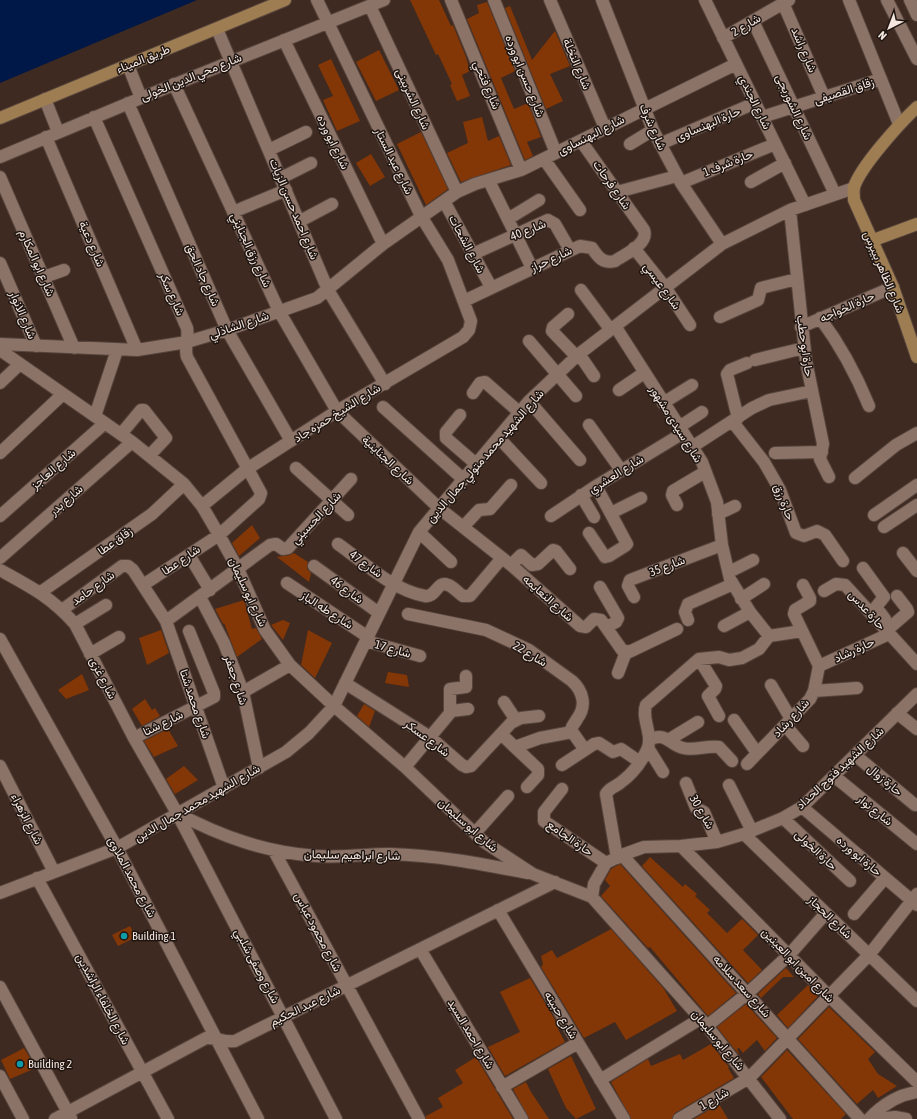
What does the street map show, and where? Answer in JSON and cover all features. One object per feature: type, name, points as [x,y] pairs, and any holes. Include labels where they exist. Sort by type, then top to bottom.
[{"type":"main road","name":"طريق الميناء","points":[[0,118],[285,0]]},
{"type":"main road","points":[[854,188],[859,176],[899,124],[917,106]]},
{"type":"main road","name":"شارع الظاهر بيبرس","points":[[854,188],[854,200],[857,210],[893,287],[914,338],[917,357]]},
{"type":"main road","points":[[871,241],[917,224]]},
{"type":"street","name":"شارع عبد الستار","points":[[317,0],[422,216],[448,260],[471,321]]},
{"type":"street","name":"شارع محي الدين الخولى","points":[[0,157],[174,84],[384,0]]},
{"type":"street","name":"شارع فتحي","points":[[451,0],[521,170]]},
{"type":"street","name":"شارع حسن ابو ورده","points":[[494,0],[556,153]]},
{"type":"street","name":"شارع النخلة","points":[[550,0],[605,128]]},
{"type":"street","name":"شارع شرف","points":[[602,0],[653,130],[679,179],[722,244]]},
{"type":"street","name":"شارع الجندي","points":[[705,0],[805,205]]},
{"type":"street","points":[[849,0],[899,124]]},
{"type":"street","points":[[887,0],[917,59]]},
{"type":"street","points":[[910,0],[917,15]]},
{"type":"street","name":"شارع 2","points":[[724,38],[753,21],[770,5],[786,2]]},
{"type":"street","name":"شارع راشد","points":[[786,2],[824,97]]},
{"type":"street","name":"شارع الشربينى","points":[[370,6],[457,192]]},
{"type":"street","name":"شارع الشوربجى","points":[[753,21],[835,194]]},
{"type":"street","name":"شارع احمد حسن الزيات","points":[[217,28],[328,290],[384,384]]},
{"type":"street","name":"شارع ابو ورده","points":[[284,40],[383,244]]},
{"type":"street","name":"شارع البهنساوى","points":[[444,201],[457,192],[475,184],[489,181],[521,170],[644,108],[736,64]]},
{"type":"street","points":[[128,65],[141,98]]},
{"type":"street","name":"زقاق القصيفى","points":[[762,117],[881,79]]},
{"type":"street","name":"شارع رزق الجنايني","points":[[174,84],[279,311],[337,412]]},
{"type":"street","points":[[45,99],[58,132]]},
{"type":"street","name":"شارع جاد الحق","points":[[128,103],[227,330],[291,441]]},
{"type":"street","name":"حارة البهنساوى","points":[[660,144],[755,103]]},
{"type":"street","name":"شارع سكر","points":[[94,117],[187,328],[185,347],[187,357],[247,469]]},
{"type":"street","points":[[630,144],[653,130]]},
{"type":"street","points":[[269,150],[306,132]]},
{"type":"street","name":"شارع دعية","points":[[46,137],[137,350]]},
{"type":"street","name":"شارع فرحات","points":[[581,141],[644,230]]},
{"type":"street","name":"حارة شرف 1","points":[[617,192],[679,179],[775,144]]},
{"type":"street","points":[[544,159],[580,210]]},
{"type":"street","points":[[281,178],[311,163]]},
{"type":"street","points":[[751,182],[785,163]]},
{"type":"street","name":"شارع ابو المكارم","points":[[0,177],[74,348]]},
{"type":"street","points":[[489,181],[532,268]]},
{"type":"street","name":"شارع الشهيد محمد متولي جمال الدين","points":[[334,706],[419,532],[529,401],[578,356],[722,244],[790,210],[854,188]]},
{"type":"street","points":[[233,212],[286,190]]},
{"type":"street","points":[[508,219],[539,200]]},
{"type":"street","name":"شارع الشاذلي","points":[[0,344],[137,350],[186,342],[227,330],[317,298],[383,244],[444,201]]},
{"type":"street","name":"شارع الشحات","points":[[444,201],[491,287]]},
{"type":"street","points":[[300,221],[332,204]]},
{"type":"street","name":"حارة ابو حطب","points":[[790,210],[801,327],[823,444],[820,459],[829,477]]},
{"type":"street","name":"شارع 40","points":[[473,254],[546,220],[555,224],[570,250]]},
{"type":"street","name":"شارع حراز","points":[[464,301],[580,246],[588,246],[592,248],[601,260],[610,262],[634,248],[645,238],[644,230]]},
{"type":"street","name":"شارع عيسي","points":[[634,248],[665,287],[690,325]]},
{"type":"street","name":"شارع الانوار","points":[[0,262],[36,346]]},
{"type":"street","points":[[44,277],[64,270]]},
{"type":"street","points":[[720,317],[758,300],[760,297],[760,288],[797,279]]},
{"type":"street","name":"حارة الخواجه","points":[[801,327],[893,287]]},
{"type":"street","name":"شارع سيدى مشهور","points":[[581,290],[613,328],[702,462],[717,502],[722,545],[728,572],[741,599],[769,636]]},
{"type":"street","points":[[568,314],[552,328],[552,331],[578,356],[594,376]]},
{"type":"street","points":[[820,318],[839,343],[856,372],[870,406]]},
{"type":"street","name":"شارع الشيخ حمزه جاد","points":[[202,506],[247,469],[337,412],[463,337],[469,330],[471,321]]},
{"type":"street","points":[[530,341],[576,396]]},
{"type":"street","name":"حارة رزق","points":[[804,348],[751,361],[730,370],[727,374],[735,419],[764,462],[780,490],[796,533],[804,536],[817,531],[822,533],[843,561]]},
{"type":"street","name":"شارع ابو سليمان","points":[[0,350],[132,442],[184,484],[202,506],[219,535],[238,570],[265,630],[290,665],[334,706],[405,767],[484,842],[533,874],[592,897],[704,1022],[780,1119]]},
{"type":"street","points":[[95,416],[117,350]]},
{"type":"street","points":[[0,383],[20,364]]},
{"type":"street","points":[[619,390],[644,373]]},
{"type":"street","points":[[473,393],[480,383],[485,382],[519,412]]},
{"type":"street","points":[[663,402],[692,385]]},
{"type":"street","points":[[692,447],[735,419],[769,400],[812,391]]},
{"type":"street","points":[[0,454],[63,394]]},
{"type":"street","points":[[529,401],[580,460]]},
{"type":"street","points":[[383,408],[463,479]]},
{"type":"street","points":[[121,434],[141,410],[144,410],[166,438],[150,456]]},
{"type":"street","name":"شارع الجناينية","points":[[337,412],[439,508]]},
{"type":"street","name":"شارع العشري","points":[[551,516],[681,430],[702,412]]},
{"type":"street","points":[[460,415],[446,432],[446,436],[476,464]]},
{"type":"street","name":"شارع العاجز","points":[[0,516],[105,423]]},
{"type":"street","points":[[589,425],[621,470]]},
{"type":"street","points":[[855,478],[896,445],[917,433]]},
{"type":"street","points":[[499,438],[541,483]]},
{"type":"street","name":"شارع بدر","points":[[0,558],[132,442]]},
{"type":"street","points":[[775,453],[822,452]]},
{"type":"street","points":[[296,468],[348,515]]},
{"type":"street","points":[[219,535],[260,497],[260,492],[247,469]]},
{"type":"street","points":[[677,505],[672,496],[673,491],[705,472]]},
{"type":"street","name":"شارع الحسيني","points":[[238,570],[270,545],[276,544],[283,549],[288,548],[351,479]]},
{"type":"street","name":"زقاق عطا","points":[[41,592],[152,514],[184,484]]},
{"type":"street","points":[[463,527],[479,510],[490,509],[511,485]]},
{"type":"street","points":[[874,514],[917,485]]},
{"type":"street","points":[[589,533],[605,557],[625,546],[626,541],[596,486]]},
{"type":"street","points":[[581,495],[594,517]]},
{"type":"street","points":[[611,513],[641,498]]},
{"type":"street","points":[[884,527],[917,504]]},
{"type":"street","points":[[718,514],[735,506]]},
{"type":"street","name":"شارع النعايمه","points":[[439,508],[506,561],[580,626],[586,626],[597,618],[607,627]]},
{"type":"street","points":[[419,532],[451,562]]},
{"type":"street","name":"شارع عطا","points":[[143,586],[219,535]]},
{"type":"street","name":"شارع 47","points":[[338,544],[394,585],[428,596],[433,594],[440,586],[448,584],[463,596],[468,597],[506,561]]},
{"type":"street","name":"شارع 35","points":[[634,597],[628,586],[630,580],[722,545]]},
{"type":"street","points":[[506,561],[521,555],[532,565],[536,564],[553,550],[556,550],[570,569]]},
{"type":"street","points":[[903,553],[917,571]]},
{"type":"street","points":[[188,555],[210,590]]},
{"type":"street","points":[[728,572],[753,560]]},
{"type":"street","name":"شارع حامد","points":[[62,610],[122,566],[131,567],[166,621]]},
{"type":"street","name":"شارع 46","points":[[314,566],[379,613]]},
{"type":"street","points":[[863,568],[884,596],[876,607],[885,618],[885,630]]},
{"type":"street","name":"شارع غزى","points":[[0,570],[41,592],[62,610],[75,624],[134,738],[177,814]]},
{"type":"street","points":[[166,621],[238,570]]},
{"type":"street","name":"شارع طه الباز","points":[[286,583],[367,639]]},
{"type":"street","points":[[688,620],[685,612],[688,604],[733,584]]},
{"type":"street","points":[[741,599],[764,584]]},
{"type":"street","name":"حارة عدس","points":[[824,591],[836,584],[845,585],[917,664]]},
{"type":"street","points":[[803,585],[810,598],[810,601],[795,610],[794,614],[819,666]]},
{"type":"street","points":[[600,587],[618,618],[616,622],[607,627],[620,647],[626,652],[633,652],[677,629]]},
{"type":"street","name":"حارة رشاد","points":[[819,666],[885,630],[908,612],[897,596]]},
{"type":"street","name":"شارع جعفر","points":[[200,597],[224,643],[243,692],[259,768]]},
{"type":"street","points":[[75,624],[106,605]]},
{"type":"street","points":[[724,626],[750,612]]},
{"type":"street","name":"شارع 22","points":[[408,614],[486,630],[529,650],[578,686],[583,702],[578,718],[572,726],[572,732]]},
{"type":"street","name":"شارع محمد شتا","points":[[166,621],[224,788]]},
{"type":"street","name":"شارع شتا","points":[[134,738],[212,699],[214,693],[189,631]]},
{"type":"street","points":[[664,772],[648,744],[644,715],[646,705],[699,659],[709,657],[729,660],[742,658],[759,649],[769,636],[802,631]]},
{"type":"street","points":[[90,654],[119,637]]},
{"type":"street","name":"شارع محمد الملاوى","points":[[0,639],[117,848],[258,1119]]},
{"type":"street","name":"شارع 17","points":[[367,639],[420,656]]},
{"type":"street","points":[[618,673],[626,652]]},
{"type":"street","points":[[699,659],[716,686],[708,696],[719,716]]},
{"type":"street","points":[[243,692],[290,665]]},
{"type":"street","name":"شارع رشاد","points":[[747,764],[810,699],[814,691],[819,666]]},
{"type":"street","points":[[405,767],[451,711],[450,689],[465,688],[466,676]]},
{"type":"street","name":"شارع عسكر","points":[[345,683],[430,737],[466,767],[471,766],[516,720]]},
{"type":"street","points":[[771,685],[788,722],[803,746]]},
{"type":"street","points":[[814,691],[857,688]]},
{"type":"street","name":"شارع الشهيد فتوح الحداد","points":[[615,858],[644,847],[681,846],[717,842],[783,818],[802,807],[917,694]]},
{"type":"street","points":[[504,702],[516,720],[539,716]]},
{"type":"street","name":"شارع الشهيد محمد جمال الدين","points":[[0,893],[117,848],[286,752],[334,706]]},
{"type":"street","points":[[451,711],[468,709]]},
{"type":"street","points":[[897,714],[917,729]]},
{"type":"street","points":[[734,720],[757,753]]},
{"type":"street","points":[[670,740],[698,722]]},
{"type":"street","points":[[515,747],[540,738],[572,732],[585,750]]},
{"type":"street","points":[[501,734],[538,769],[538,775],[527,787]]},
{"type":"street","points":[[592,897],[594,884],[615,858],[606,794],[609,789],[619,785],[631,774],[640,762],[648,744],[658,737],[670,740],[676,745],[684,748],[719,747],[732,761]]},
{"type":"street","points":[[562,765],[599,743],[613,752],[621,749],[640,762]]},
{"type":"street","name":"حارة زوال","points":[[855,754],[915,805]]},
{"type":"street","name":"شارع الزهراء","points":[[0,766],[54,872]]},
{"type":"street","name":"شارع نوار","points":[[834,776],[917,844]]},
{"type":"street","name":"شارع 30","points":[[686,783],[696,808],[704,812],[717,842]]},
{"type":"street","name":"شارع الحجاز","points":[[729,785],[748,832],[826,913],[917,1001]]},
{"type":"street","name":"حارة الجامع","points":[[562,789],[544,812],[544,821],[615,858]]},
{"type":"street","points":[[475,833],[508,796]]},
{"type":"street","name":"حارة ابو ورده","points":[[802,807],[885,878],[916,900]]},
{"type":"street","name":"شارع ابراهيم سليمان","points":[[177,814],[208,830],[241,842],[274,851],[317,856],[389,854],[462,860],[533,874]]},
{"type":"street","name":"شارع وصفى شلبي","points":[[177,814],[336,1119]]},
{"type":"street","name":"حارة الخولى","points":[[783,818],[850,881]]},
{"type":"street","name":"شارع امين ابو العينين","points":[[681,846],[830,997],[917,1082]]},
{"type":"street","name":"شارع محمود عباس","points":[[274,851],[419,1119]]},
{"type":"street","name":"شارع سعد سلامه","points":[[615,858],[748,993],[860,1119]]},
{"type":"street","name":"شارع الخلفاء الراشدين","points":[[38,878],[168,1119]]},
{"type":"street","points":[[854,914],[885,878]]},
{"type":"street","name":"شارع عبد الحكيم","points":[[55,1119],[70,1115],[142,1072],[206,1038],[229,1042],[235,1041],[555,882]]},
{"type":"street","name":"شارع 1","points":[[679,1119],[749,1078],[830,997],[869,955],[916,900]]},
{"type":"street","name":"شارع حبيته","points":[[498,910],[600,1080],[620,1118]]},
{"type":"street","points":[[600,1080],[704,1022],[748,993],[789,954],[826,913]]},
{"type":"street","name":"شارع احمد السيد","points":[[420,949],[522,1119]]},
{"type":"street","points":[[0,987],[70,1115]]},
{"type":"street","points":[[502,1087],[578,1043]]},
{"type":"street","points":[[0,1076],[23,1119]]},
{"type":"street","points":[[869,1119],[890,1102],[904,1095],[917,1092]]},
{"type":"street","points":[[877,1119],[895,1117],[906,1119]]},
{"type":"water","points":[[0,0],[197,0],[0,83]]},
{"type":"building","points":[[410,0],[439,0],[451,26],[453,25],[466,57],[470,71],[462,75],[470,96],[457,101],[450,85],[452,84],[438,54],[436,55]]},
{"type":"building","points":[[487,2],[515,71],[501,78],[514,109],[528,103],[541,137],[527,142],[533,156],[525,160],[467,19],[479,13],[477,5]]},
{"type":"building","points":[[510,6],[532,60],[555,31],[570,66],[550,74],[563,101],[546,109],[505,8]]},
{"type":"building","points":[[379,50],[399,90],[376,101],[356,62]]},
{"type":"building","points":[[331,59],[360,121],[337,131],[323,100],[333,96],[318,65]]},
{"type":"building","points":[[482,117],[488,141],[499,136],[511,165],[461,182],[447,153],[468,143],[463,122]]},
{"type":"building","points":[[421,132],[448,189],[426,205],[397,144]]},
{"type":"building","points":[[371,154],[385,177],[370,186],[356,163]]},
{"type":"building","points":[[252,525],[260,538],[239,556],[232,543]]},
{"type":"building","points":[[294,553],[308,562],[307,569],[311,573],[309,582],[277,557]]},
{"type":"building","points":[[244,600],[252,629],[256,628],[262,639],[237,657],[224,623],[223,624],[215,609]]},
{"type":"building","points":[[283,620],[290,623],[283,640],[271,625]]},
{"type":"building","points":[[161,630],[169,653],[147,665],[139,638]]},
{"type":"building","points":[[308,630],[332,643],[315,678],[301,665]]},
{"type":"building","points":[[388,672],[407,675],[409,687],[385,683]]},
{"type":"building","points":[[82,674],[89,690],[66,699],[58,690]]},
{"type":"building","points":[[145,699],[152,710],[155,708],[160,716],[142,726],[132,709]]},
{"type":"building","points":[[364,704],[375,711],[369,727],[357,716]]},
{"type":"building","points":[[168,729],[178,746],[154,757],[144,741]]},
{"type":"building","points":[[184,766],[198,780],[175,794],[166,779]]},
{"type":"building","points":[[650,857],[683,887],[685,884],[697,894],[695,896],[710,910],[707,913],[727,933],[742,919],[758,935],[743,950],[762,970],[748,983],[642,866]]},
{"type":"building","points":[[620,864],[736,993],[708,1016],[650,947],[648,948],[601,896],[610,886],[605,880],[611,869]]},
{"type":"building","name":"Building 1","points":[[130,926],[136,937],[118,946],[112,935]]},
{"type":"building","points":[[611,929],[664,989],[677,1011],[626,1040],[615,1022],[584,1038],[541,967],[543,964],[541,956],[552,950],[557,958]]},
{"type":"building","points":[[786,968],[794,977],[783,977],[761,998],[758,994]]},
{"type":"building","points":[[530,978],[560,1028],[558,1029],[565,1042],[505,1076],[488,1047],[520,1032],[500,992]]},
{"type":"building","points":[[808,985],[818,996],[788,1028],[777,1015]]},
{"type":"building","points":[[746,1004],[777,1038],[765,1051],[757,1040],[743,1053],[739,1048],[737,1049],[740,1056],[717,1027]]},
{"type":"building","points":[[829,1007],[875,1052],[868,1059],[878,1074],[897,1086],[878,1098],[873,1090],[857,1104],[798,1039]]},
{"type":"building","points":[[711,1044],[729,1067],[728,1068],[734,1078],[675,1113],[672,1119],[631,1119],[611,1082],[648,1059],[651,1066],[680,1054],[683,1060]]},
{"type":"building","name":"Building 2","points":[[24,1048],[36,1068],[10,1079],[1,1060]]},
{"type":"building","points":[[787,1050],[846,1114],[841,1119],[793,1119],[761,1077]]},
{"type":"building","points":[[571,1056],[596,1109],[576,1119],[566,1108],[548,1069]]},
{"type":"building","points":[[476,1057],[513,1119],[426,1119],[426,1116],[443,1107],[438,1098],[463,1083],[455,1070]]},
{"type":"building","points":[[526,1082],[549,1119],[529,1119],[513,1089]]},
{"type":"building","points":[[719,1104],[728,1119],[694,1119]]},
{"type":"place","name":"Building 1","points":[[124,936]]},
{"type":"place","name":"Building 2","points":[[20,1064]]}]
